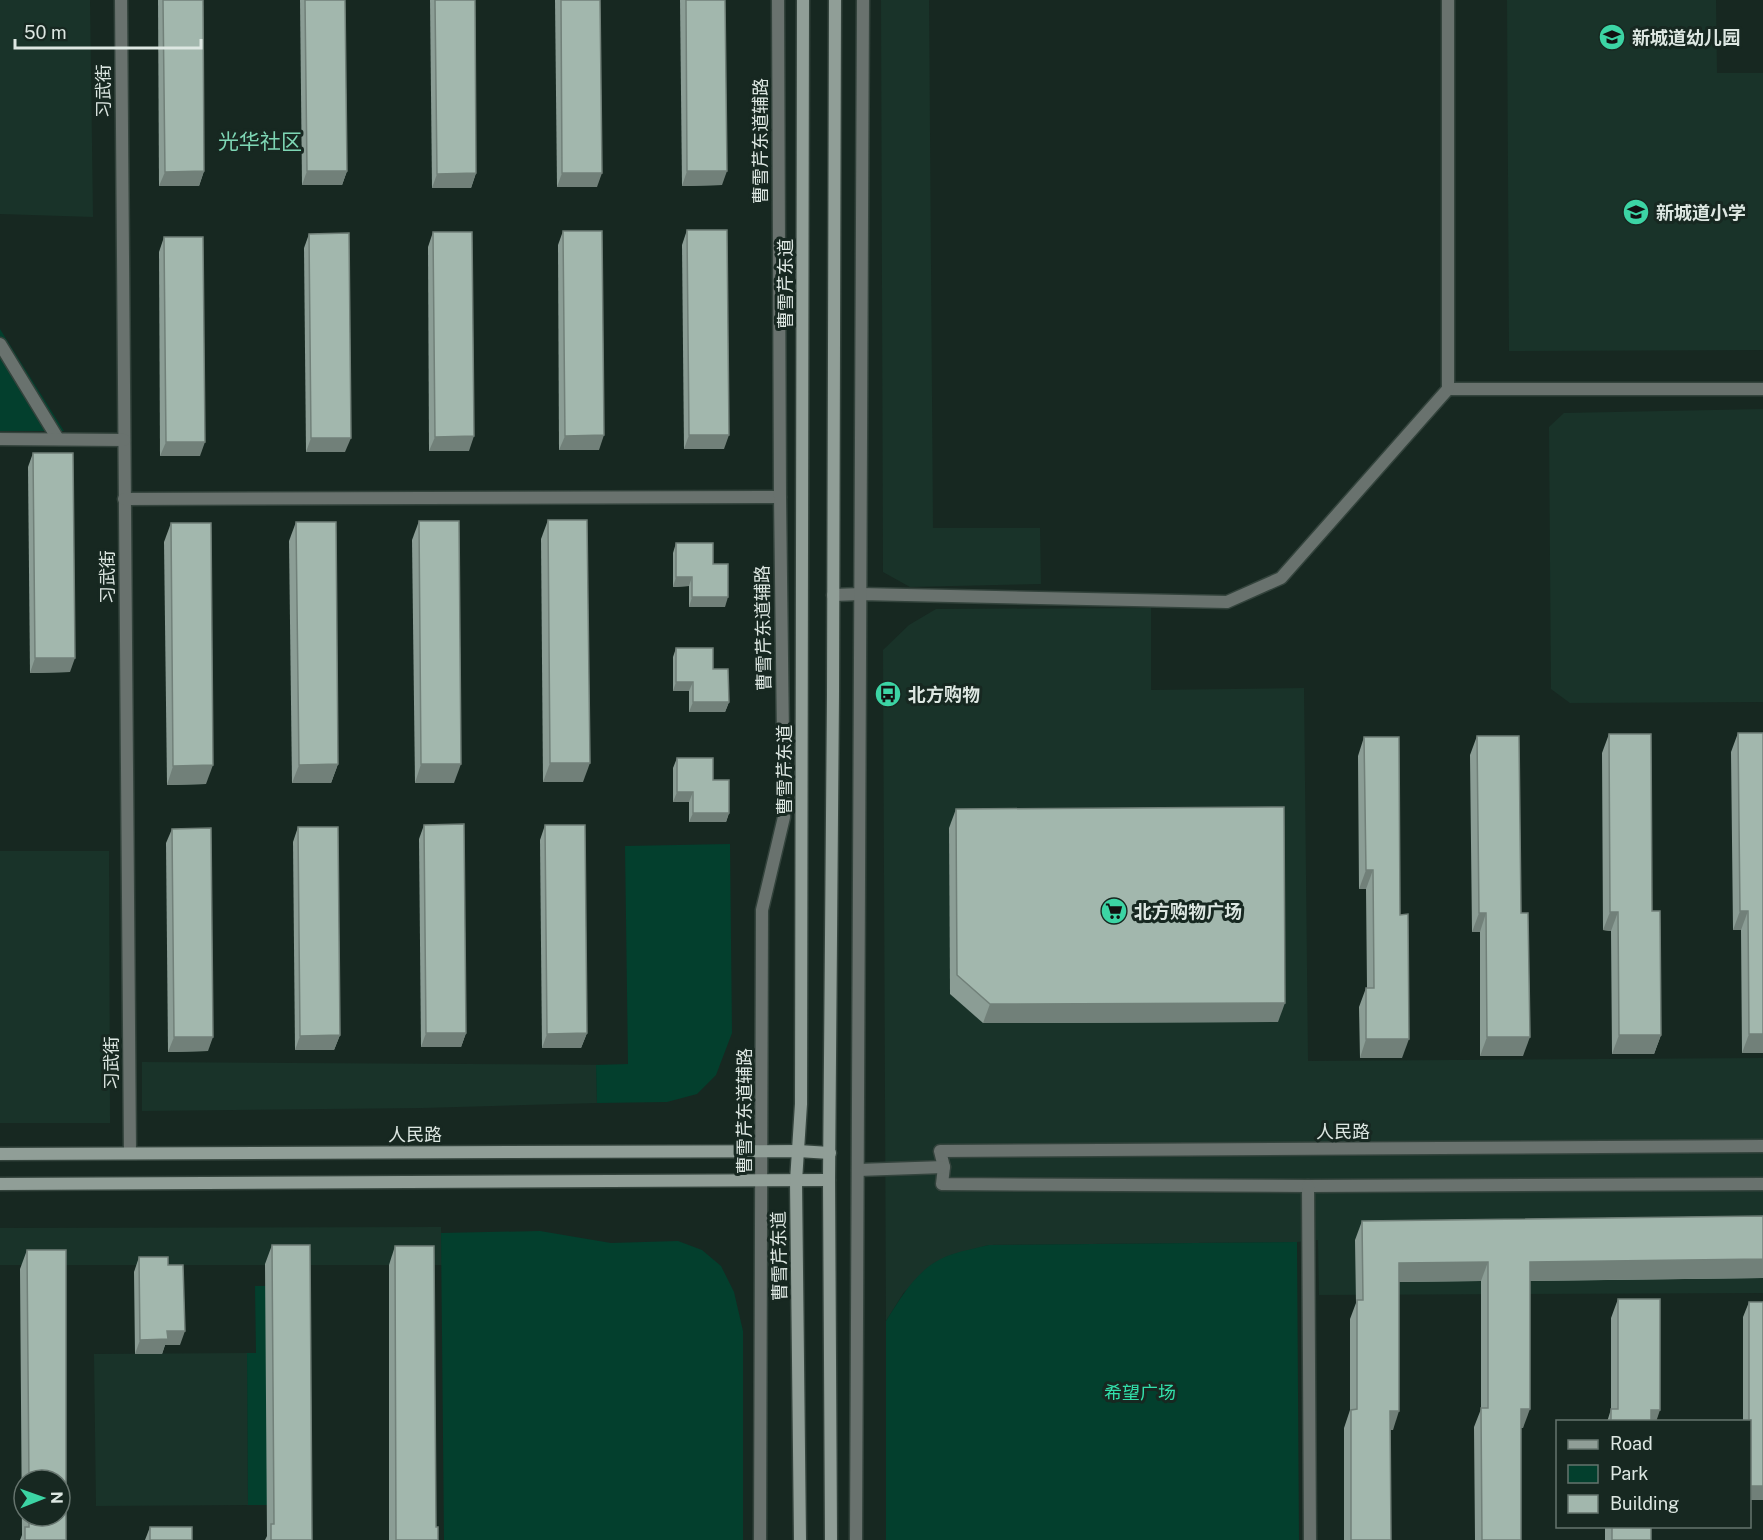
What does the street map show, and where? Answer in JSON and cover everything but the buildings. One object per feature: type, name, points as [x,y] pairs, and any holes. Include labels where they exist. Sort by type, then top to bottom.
[{"type":"main road","name":"曹雪芹东道","points":[[800,1540],[796,1181],[801,1081],[804,0]]},
{"type":"main road","points":[[831,1540],[829,1180],[835,0]]},
{"type":"main road","name":"人民路","points":[[0,1154],[762,1151],[830,1153]]},
{"type":"main road","points":[[0,1184],[829,1180]]},
{"type":"street","name":"习武街","points":[[121,0],[130,1153]]},
{"type":"street","name":"曹雪芹东道辅路","points":[[760,1540],[762,910],[784,817],[778,0]]},
{"type":"street","points":[[856,1540],[863,0]]},
{"type":"street","points":[[833,595],[1227,602],[1281,578],[1448,389],[1448,0]]},
{"type":"street","points":[[0,344],[58,439]]},
{"type":"street","points":[[1448,389],[1763,389]]},
{"type":"street","points":[[0,439],[124,440]]},
{"type":"street","points":[[124,499],[780,497]]},
{"type":"street","name":"人民路","points":[[944,1167],[940,1151],[1763,1146]]},
{"type":"street","points":[[858,1170],[944,1167],[942,1184],[1308,1186],[1763,1184]]},
{"type":"street","points":[[1308,1186],[1310,1540]]},
{"type":"shaded area","points":[[0,0],[90,0],[93,217],[0,214]]},
{"type":"shaded area","points":[[881,0],[929,0],[933,528],[1040,528],[1041,584],[910,587],[883,572]]},
{"type":"shaded area","name":"新城道小学","points":[[1507,0],[1716,0],[1717,73],[1763,73],[1763,350],[1509,351]]},
{"type":"shaded area","points":[[1763,409],[1763,702],[1570,703],[1551,689],[1549,427],[1564,413]]},
{"type":"shaded area","points":[[1151,608],[1151,690],[1304,688],[1308,1061],[1763,1058],[1763,1293],[1319,1295],[1318,1240],[989,1245],[951,1255],[904,1292],[886,1321],[883,650],[909,625],[936,609]]},
{"type":"shaded area","points":[[0,851],[109,851],[110,1123],[0,1123]]},
{"type":"shaded area","points":[[142,1062],[628,1065],[596,1065],[597,1103],[423,1108],[142,1111]]},
{"type":"shaded area","points":[[441,1227],[442,1265],[0,1265],[0,1228]]},
{"type":"shaded area","points":[[247,1353],[248,1505],[96,1506],[94,1354]]},
{"type":"green space","points":[[0,329],[64,431],[0,431]]},
{"type":"green space","points":[[730,844],[732,1033],[716,1075],[697,1094],[667,1102],[597,1103],[596,1065],[628,1064],[625,846]]},
{"type":"green space","points":[[540,1231],[611,1243],[678,1241],[702,1250],[721,1266],[734,1292],[743,1331],[743,1540],[444,1540],[441,1233]]},
{"type":"green space","name":"希望广场","points":[[1297,1242],[1299,1540],[886,1540],[886,1321],[913,1281],[931,1265],[953,1254],[989,1245]]},
{"type":"green space","points":[[255,1286],[268,1286],[269,1505],[248,1505],[247,1353],[256,1353]]},
{"type":"place","name":"新城道幼儿园","points":[[1612,37]]},
{"type":"place","name":"新城道小学","points":[[1636,212]]},
{"type":"place","name":"北方购物","points":[[888,694]]},
{"type":"place","name":"北方购物广场","points":[[1114,911]]},
{"type":"district","name":"光华社区","points":[[260,141]]}]
